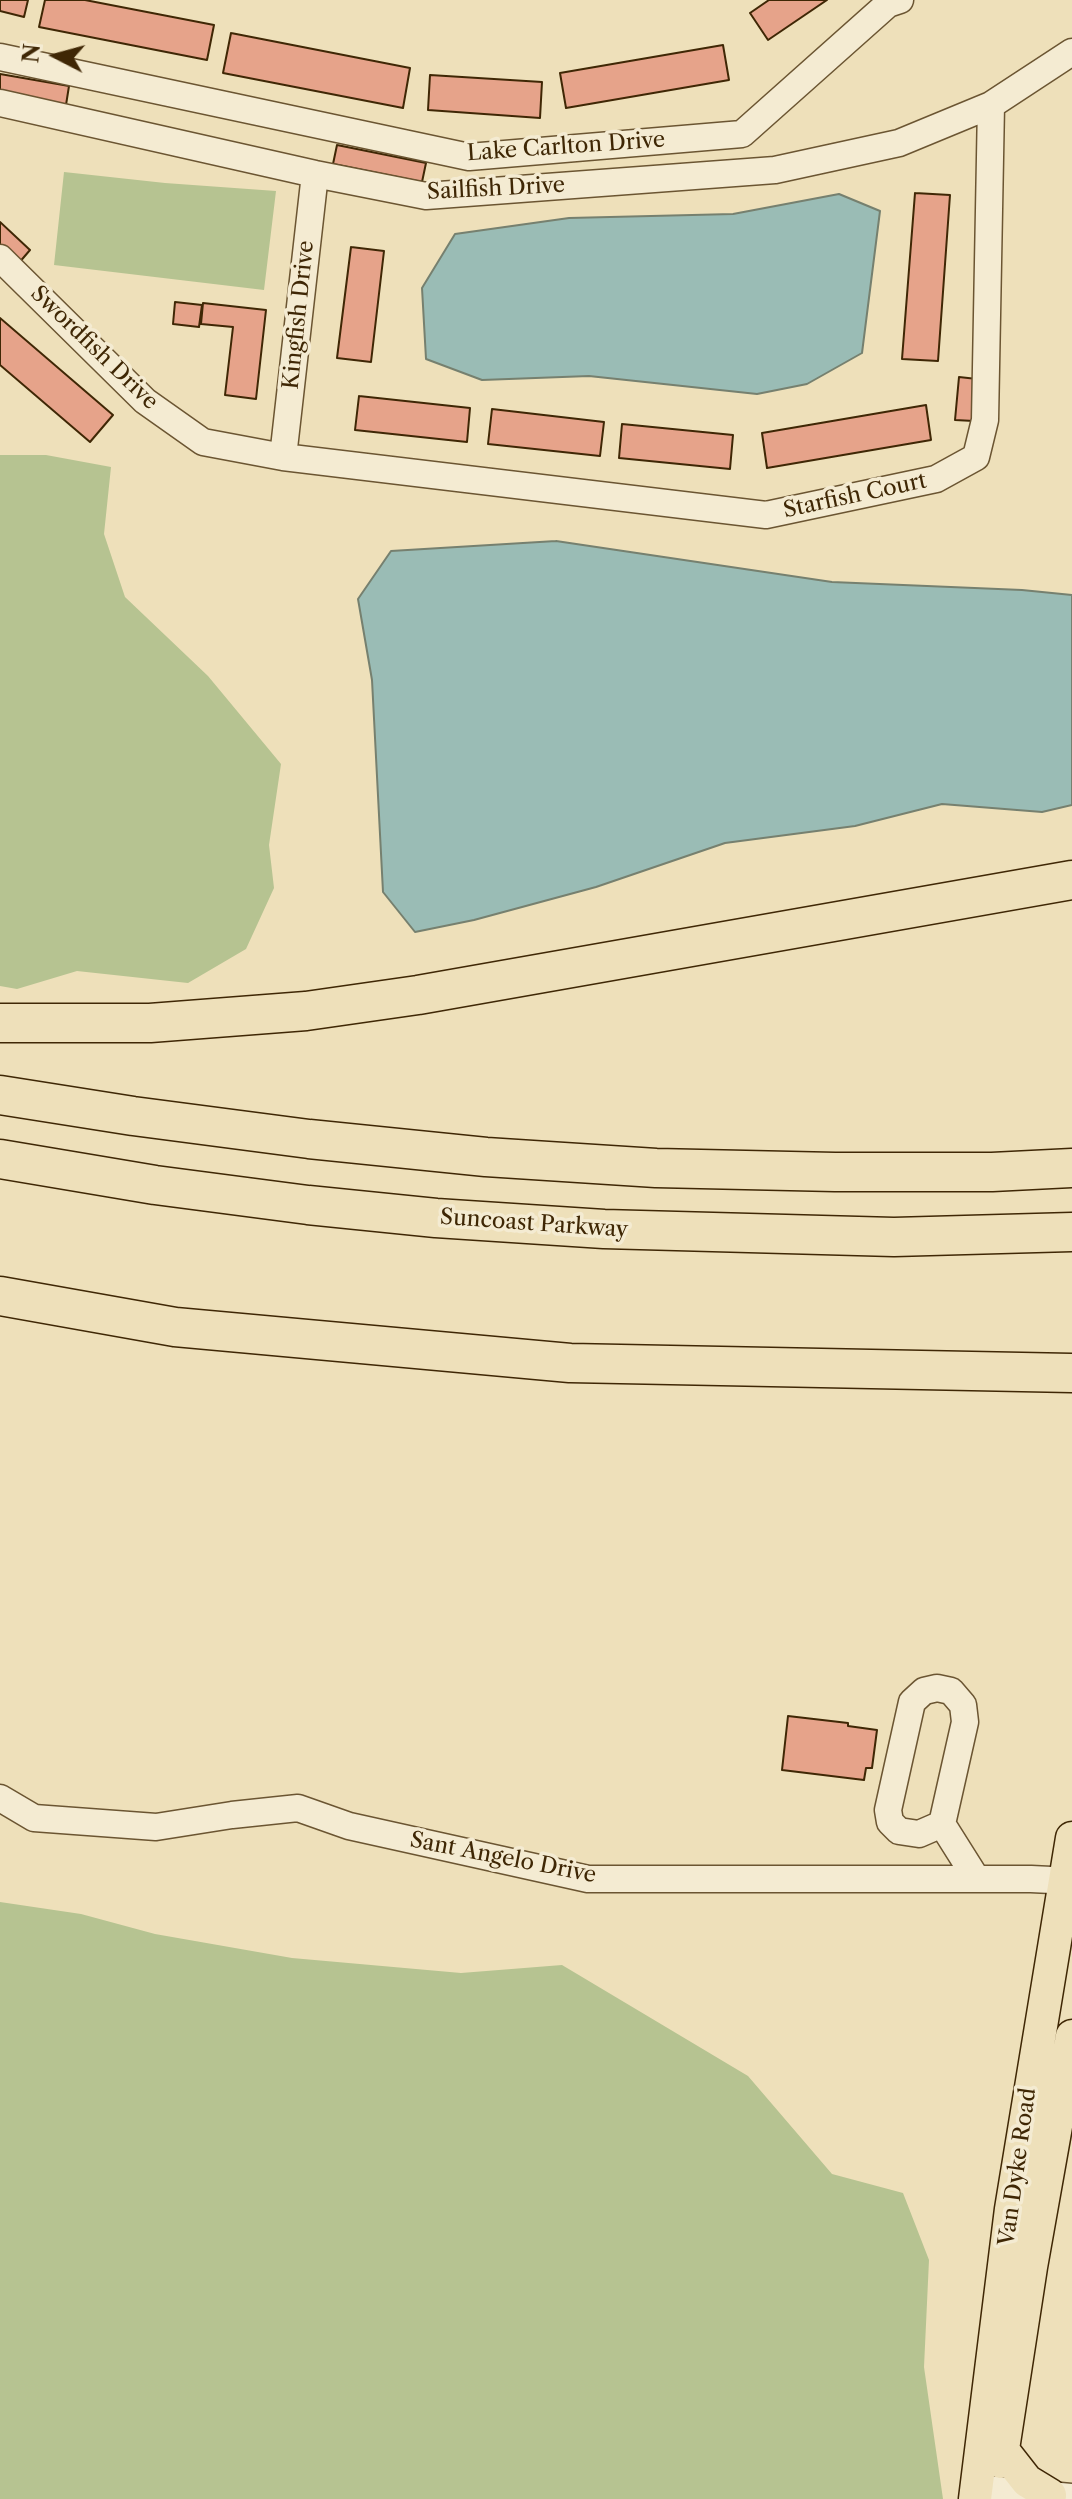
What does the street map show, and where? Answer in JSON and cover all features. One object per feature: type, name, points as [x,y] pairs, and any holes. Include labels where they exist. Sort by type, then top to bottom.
[{"type":"highway","points":[[0,1023],[150,1023],[306,1011],[418,995],[1072,880]]},
{"type":"highway","points":[[0,1095],[294,1137],[486,1157],[656,1168],[835,1172],[992,1172],[1072,1168]]},
{"type":"highway","name":"Suncoast Parkway","points":[[0,1159],[155,1185],[436,1218],[573,1227],[894,1237],[1072,1232]]},
{"type":"highway","points":[[0,1296],[175,1327],[570,1363],[1062,1376]]},
{"type":"main road","name":"Van Dyke Road","points":[[986,2494],[1011,2209],[1068,1881],[1072,1838]]},
{"type":"main road","name":"Van Dyke Road","points":[[986,2494],[1002,2449],[1072,2036]]},
{"type":"main road","points":[[1002,2449],[1027,2481],[1061,2496]]},
{"type":"street","name":"Lake Carlton Drive","points":[[0,57],[469,157],[742,134],[888,4],[900,0]]},
{"type":"street","points":[[991,105],[1072,52]]},
{"type":"street","name":"Sailfish Drive","points":[[0,103],[426,196],[775,170],[899,143],[991,105]]},
{"type":"street","name":"Starfish Court","points":[[283,457],[766,515],[936,479],[976,457],[985,420],[991,105]]},
{"type":"street","name":"Kingfish Drive","points":[[283,457],[315,174]]},
{"type":"street","name":"Swordfish Drive","points":[[0,258],[145,401],[203,442],[283,457]]},
{"type":"street","points":[[942,1824],[919,1834],[899,1831],[890,1822],[888,1810],[912,1702],[924,1691],[937,1688],[951,1691],[963,1705],[965,1722],[942,1824],[976,1878]]},
{"type":"street","name":"Sant Angelo Drive","points":[[0,1798],[34,1818],[156,1827],[298,1808],[349,1826],[588,1879],[976,1878],[1068,1881]]},
{"type":"street","points":[[986,2494],[1061,2496]]},
{"type":"green space","points":[[64,172],[276,191],[264,290],[54,265]]},
{"type":"green space","points":[[0,455],[46,455],[111,467],[104,534],[125,597],[208,676],[281,764],[269,845],[274,888],[246,949],[188,983],[77,971],[17,989],[0,986]]},
{"type":"green space","points":[[0,1902],[81,1914],[155,1934],[292,1958],[461,1973],[562,1965],[748,2076],[832,2174],[903,2193],[929,2260],[924,2367],[943,2499],[0,2499]]},
{"type":"water","points":[[839,194],[880,211],[862,353],[807,384],[757,394],[589,376],[482,380],[426,359],[422,288],[455,234],[569,218],[733,214]]},
{"type":"water","points":[[556,541],[832,582],[1072,595],[1072,805],[1042,812],[942,804],[855,826],[725,843],[596,887],[474,920],[415,932],[383,892],[372,680],[358,599],[391,551]]},
{"type":"building","points":[[0,0],[28,0],[24,17],[0,11]]},
{"type":"building","points":[[45,0],[85,0],[214,25],[207,60],[39,27]]},
{"type":"building","points":[[769,0],[827,0],[768,40],[750,13]]},
{"type":"building","points":[[231,33],[410,68],[403,108],[223,73]]},
{"type":"building","points":[[723,45],[729,80],[566,108],[560,73]]},
{"type":"building","points":[[0,74],[69,86],[66,105],[0,94]]},
{"type":"building","points":[[430,75],[542,82],[540,118],[428,110]]},
{"type":"building","points":[[337,145],[426,163],[422,182],[333,164]]},
{"type":"building","points":[[915,193],[950,195],[938,361],[902,359]]},
{"type":"building","points":[[0,222],[30,250],[18,264],[0,248]]},
{"type":"building","points":[[351,247],[384,251],[371,362],[337,358]]},
{"type":"building","points":[[175,302],[202,305],[199,327],[173,324]]},
{"type":"building","points":[[203,303],[266,310],[256,399],[225,395],[233,327],[201,324]]},
{"type":"building","points":[[0,318],[113,415],[90,442],[0,365]]},
{"type":"building","points":[[959,377],[977,379],[974,421],[955,420]]},
{"type":"building","points":[[359,396],[470,408],[467,442],[355,430]]},
{"type":"building","points":[[926,405],[931,440],[767,468],[762,433]]},
{"type":"building","points":[[492,409],[604,422],[600,456],[488,444]]},
{"type":"building","points":[[622,424],[733,435],[730,469],[619,458]]},
{"type":"building","points":[[788,1716],[848,1723],[848,1726],[877,1730],[872,1768],[866,1768],[864,1780],[782,1770]]}]
